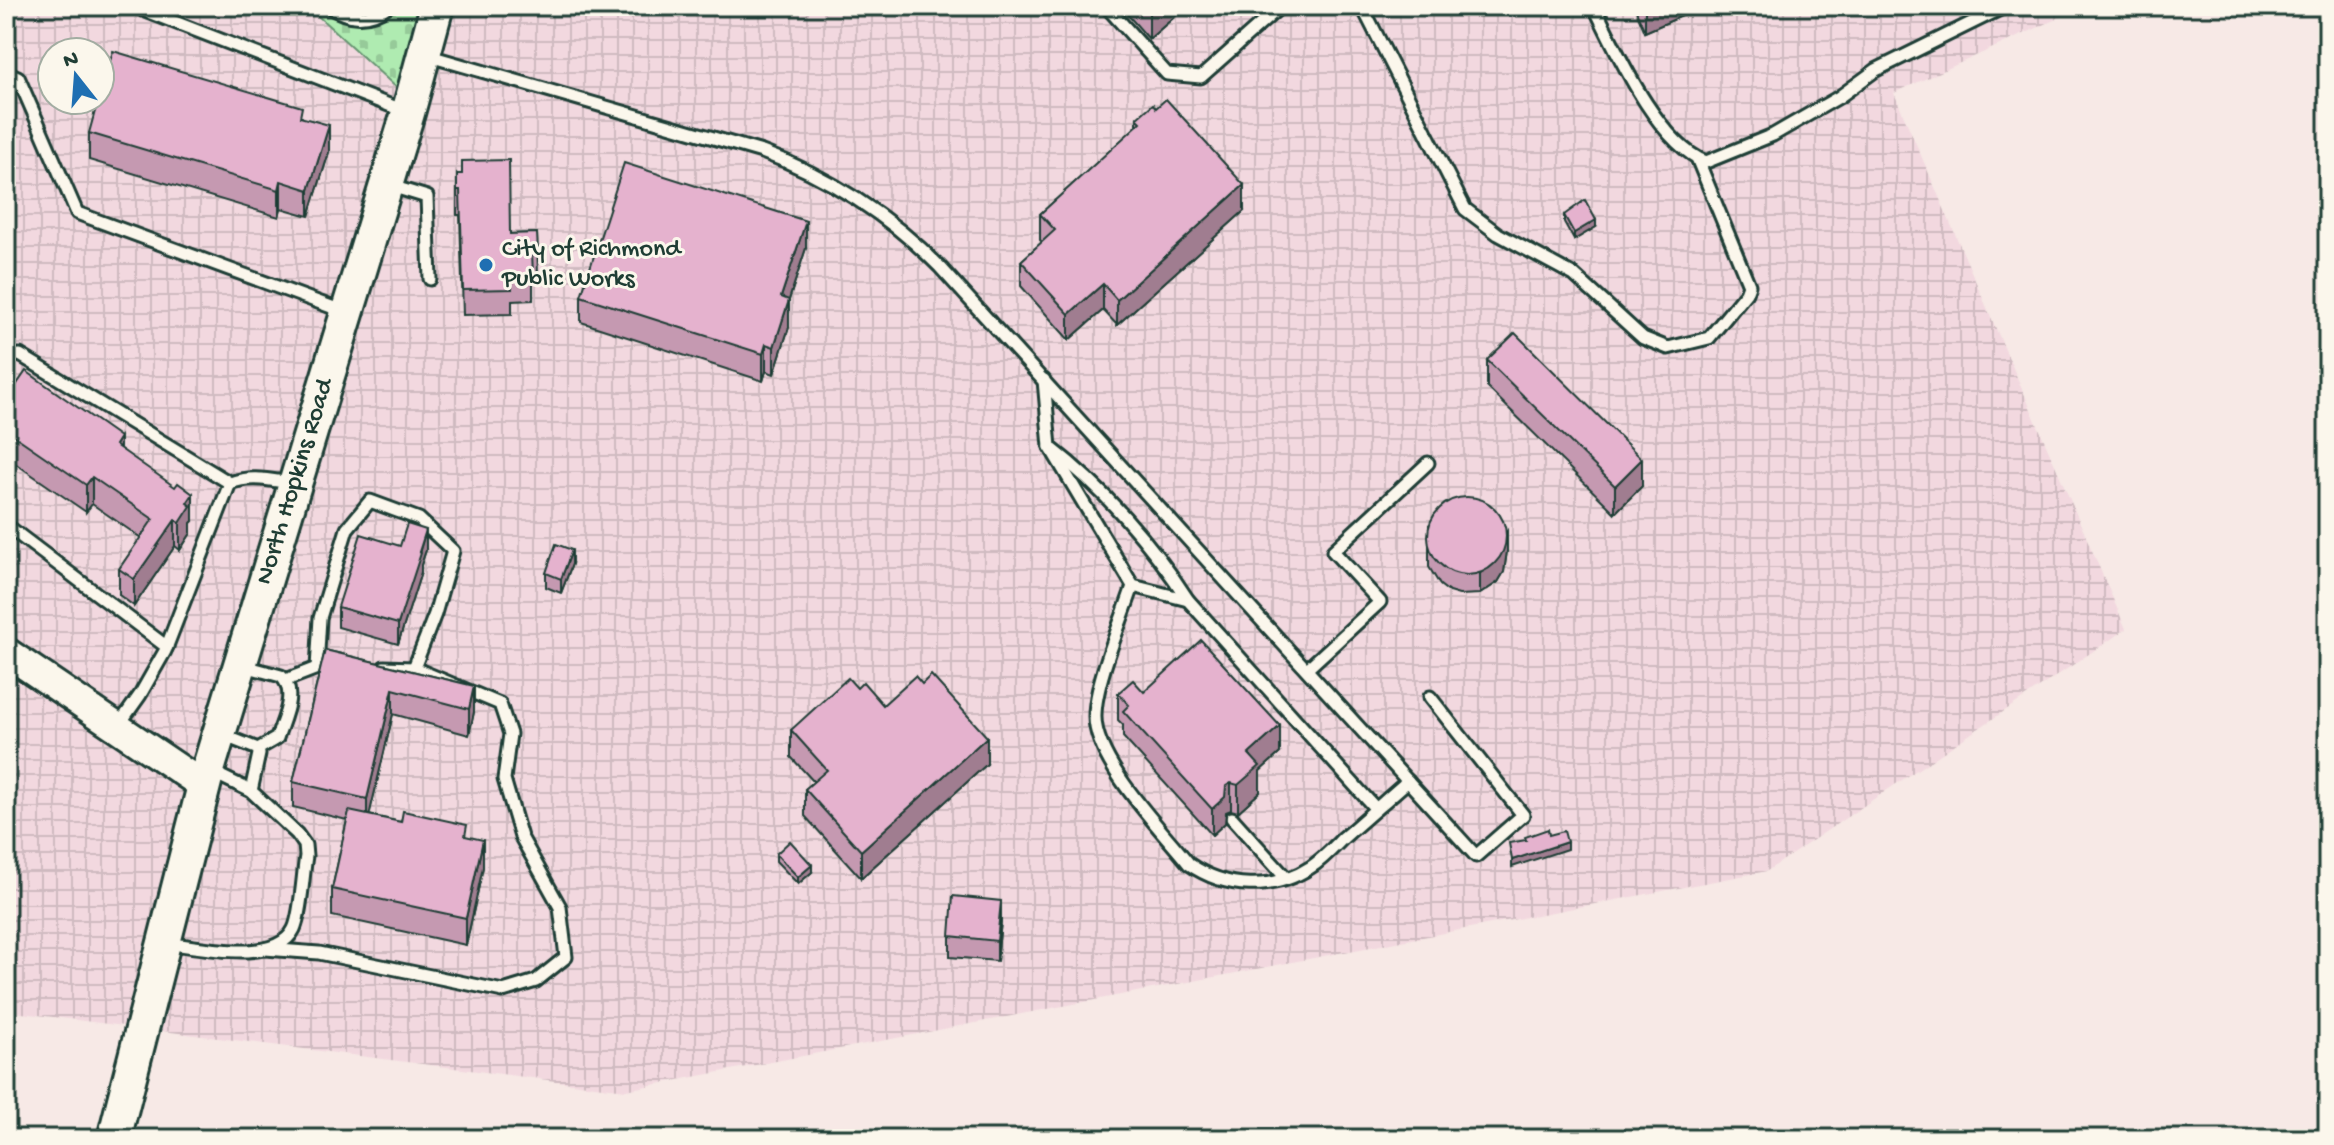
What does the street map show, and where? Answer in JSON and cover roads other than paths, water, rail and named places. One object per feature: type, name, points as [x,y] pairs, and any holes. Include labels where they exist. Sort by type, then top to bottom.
[{"type":"main road","name":"North Hopkins Road","points":[[114,1139],[206,778],[408,113],[437,6]]},
{"type":"street","points":[[6,652],[117,727],[206,778]]},
{"type":"lane","points":[[133,6],[408,113]]},
{"type":"lane","points":[[328,6],[351,18],[380,13],[388,6]]},
{"type":"lane","points":[[1106,6],[1167,74],[1201,77],[1281,6]]},
{"type":"lane","points":[[1362,6],[1465,209],[1498,234],[1574,275],[1643,338],[1668,348],[1709,338],[1746,293],[1749,285],[1697,158]]},
{"type":"lane","points":[[1594,6],[1651,110],[1679,145],[1706,162],[1773,135],[1839,97],[1876,70],[2006,6]]},
{"type":"lane","points":[[425,55],[762,152],[796,164],[857,199],[928,255],[1476,856],[1523,815],[1430,697]]},
{"type":"lane","points":[[6,72],[18,77],[77,213],[347,313]]},
{"type":"lane","points":[[386,184],[427,197],[430,279]]},
{"type":"lane","points":[[6,356],[20,355],[230,483]]},
{"type":"lane","points":[[1044,380],[1050,447],[1133,586],[1188,600]]},
{"type":"lane","points":[[1050,447],[1083,473],[1170,572],[1188,600],[1376,809]]},
{"type":"lane","points":[[1307,669],[1380,602],[1333,551],[1428,463]]},
{"type":"lane","points":[[117,727],[140,695],[167,647],[230,483],[258,478],[296,484]]},
{"type":"lane","points":[[317,668],[320,618],[347,529],[370,501],[419,519],[453,551],[435,614],[414,668]]},
{"type":"lane","points":[[6,525],[167,647]]},
{"type":"lane","points":[[1133,586],[1097,697],[1097,735],[1104,754],[1196,869],[1228,882],[1252,885],[1286,878],[1310,868],[1408,781]]},
{"type":"lane","points":[[240,665],[281,676],[286,680],[290,695],[277,738],[258,749]]},
{"type":"lane","points":[[286,680],[317,668],[346,666]]},
{"type":"lane","points":[[162,952],[265,949],[319,953],[503,991],[536,981],[566,957],[560,907],[521,837],[504,779],[510,734],[500,704],[414,668],[373,667]]},
{"type":"lane","points":[[219,734],[258,749]]},
{"type":"lane","points":[[251,791],[258,749]]},
{"type":"lane","points":[[206,778],[251,791],[305,845],[295,928],[286,941],[265,949]]},
{"type":"lane","points":[[1232,818],[1286,878]]},
{"type":"place","name":"City of Richmond Public Works","points":[[486,265]]}]
